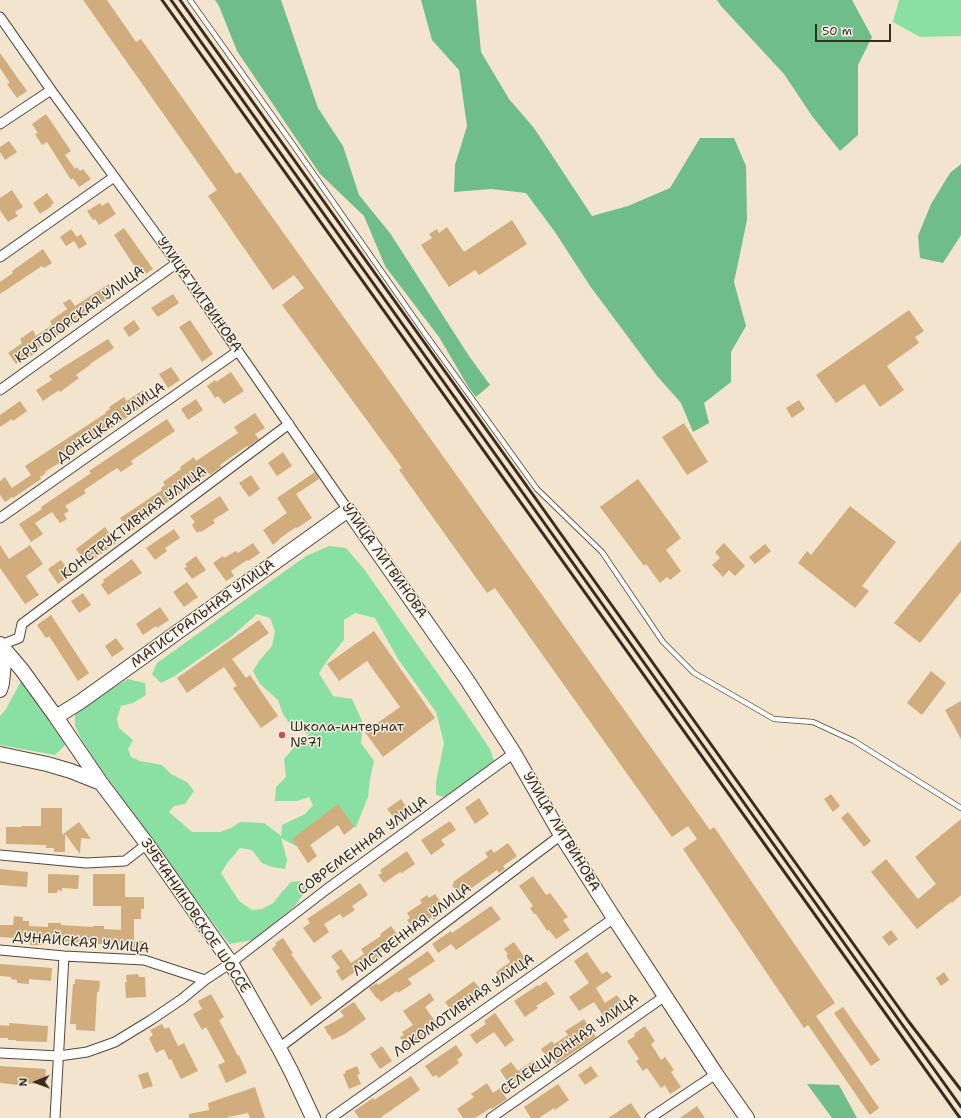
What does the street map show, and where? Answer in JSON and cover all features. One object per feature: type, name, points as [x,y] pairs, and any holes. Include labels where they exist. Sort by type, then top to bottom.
[{"type":"main road","name":"МАГИСТРАЛЬНАЯ УЛИЦА","points":[[56,717],[80,702],[348,510]]},
{"type":"main road","name":"УЛИЦА ЛИТВИНОВА","points":[[348,510],[467,680],[514,753],[561,834],[614,918],[716,1074],[747,1118]]},
{"type":"main road","points":[[0,644],[4,662],[0,690]]},
{"type":"main road","name":"ЗУБЧАНИНОВСКОЕ ШОССЕ","points":[[0,644],[22,670],[101,783],[147,844],[231,963],[279,1048],[312,1118]]},
{"type":"main road","points":[[0,754],[53,765],[101,783]]},
{"type":"street","name":"УЛИЦА ЛИТВИНОВА","points":[[0,17],[51,90],[177,263],[348,510]]},
{"type":"street","points":[[0,124],[51,90]]},
{"type":"street","points":[[0,257],[114,177]]},
{"type":"street","name":"КРУТОГОРСКАЯ УЛИЦА","points":[[0,390],[177,263]]},
{"type":"street","name":"ДОНЕЦКАЯ УЛИЦА","points":[[0,518],[238,350]]},
{"type":"street","name":"КОНСТРУКТИВНАЯ УЛИЦА","points":[[0,644],[19,638],[22,624],[289,424]]},
{"type":"street","name":"СОВРЕМЕННАЯ УЛИЦА","points":[[0,1053],[59,1056],[87,1052],[115,1042],[182,999],[205,980],[231,963],[327,889],[514,753]]},
{"type":"street","name":"ЛИСТВЕННАЯ УЛИЦА","points":[[279,1048],[561,834]]},
{"type":"street","points":[[0,855],[86,863],[125,861],[147,844]]},
{"type":"street","name":"ЛОКОМОТИВНАЯ УЛИЦА","points":[[331,1118],[614,918]]},
{"type":"street","name":"ДУНАЙСКАЯ УЛИЦА","points":[[0,950],[64,956],[144,960],[205,980]]},
{"type":"street","points":[[55,1118],[64,956]]},
{"type":"street","name":"СЕЛЕКЦИОННАЯ УЛИЦА","points":[[491,1118],[665,996]]},
{"type":"street","points":[[650,1118],[716,1074]]},
{"type":"lane","points":[[190,0],[426,335],[537,489],[602,552],[663,642],[694,673],[774,719],[813,722],[854,741],[961,808]]},
{"type":"green space","points":[[215,0],[281,0],[318,108],[343,146],[359,195],[390,233],[469,356],[490,385],[476,397],[469,388],[439,337],[385,266],[364,216],[320,174],[237,51],[219,6]]},
{"type":"green space","points":[[421,0],[476,0],[481,52],[509,99],[534,128],[592,216],[628,206],[670,188],[700,138],[734,138],[746,166],[747,220],[734,282],[746,326],[731,352],[731,382],[704,403],[709,423],[693,432],[681,403],[657,376],[590,286],[555,232],[526,193],[491,189],[454,192],[455,165],[467,126],[459,70],[432,40]]},
{"type":"green space","points":[[717,0],[852,0],[872,37],[858,65],[858,135],[840,151],[812,116],[784,74]]},
{"type":"green space","points":[[899,0],[961,0],[961,36],[920,37],[893,22]]},
{"type":"green space","points":[[961,164],[961,235],[943,263],[920,258],[918,236],[931,204],[950,173]]},
{"type":"green space","points":[[329,546],[346,548],[364,569],[490,749],[496,766],[450,798],[436,795],[436,782],[444,743],[436,712],[398,659],[375,618],[355,613],[344,620],[344,640],[319,673],[333,696],[352,699],[363,723],[361,743],[374,761],[368,797],[356,827],[343,827],[336,816],[314,838],[296,846],[281,838],[287,860],[285,869],[272,867],[262,863],[252,850],[240,848],[221,873],[239,901],[252,910],[262,909],[273,903],[291,882],[301,881],[307,889],[295,906],[253,940],[229,944],[139,823],[99,766],[82,740],[75,726],[75,713],[99,696],[128,679],[145,683],[146,695],[133,703],[121,706],[117,719],[119,728],[133,740],[128,749],[131,757],[140,761],[162,765],[171,774],[187,782],[194,791],[185,804],[174,806],[169,812],[192,832],[220,832],[231,828],[240,822],[264,823],[281,837],[282,825],[305,814],[313,805],[309,797],[297,801],[275,801],[276,787],[286,777],[284,759],[296,745],[309,734],[292,727],[283,714],[278,700],[260,684],[253,671],[259,661],[272,646],[275,631],[270,618],[257,614],[231,637],[173,677],[161,683],[152,674],[157,663],[306,556]]},
{"type":"green space","points":[[21,681],[66,744],[55,755],[0,745],[0,716],[6,709]]},
{"type":"green space","points":[[807,1084],[839,1085],[857,1118],[832,1118]]},
{"type":"building","points":[[83,0],[107,0],[136,42],[141,39],[236,174],[240,172],[710,830],[714,827],[835,1003],[816,1016],[879,1108],[870,1115],[808,1025],[804,1028],[683,849],[697,839],[688,826],[672,837],[495,588],[487,593],[399,470],[402,468],[282,305],[304,288],[294,275],[273,290],[208,196],[217,190]]},
{"type":"building","points":[[0,53],[27,91],[17,98],[7,84],[10,83],[0,68]]},
{"type":"building","points":[[46,114],[71,151],[65,155],[75,169],[77,167],[80,171],[83,169],[91,179],[79,187],[73,178],[71,180],[47,142],[42,145],[35,134],[38,133],[32,124]]},
{"type":"building","points":[[9,141],[17,152],[5,160],[0,152],[0,147]]},
{"type":"building","points":[[12,190],[23,207],[15,212],[18,216],[8,222],[0,210],[0,198]]},
{"type":"building","points":[[47,193],[54,203],[40,214],[33,203]]},
{"type":"building","points":[[108,202],[116,214],[99,225],[95,219],[93,220],[87,211],[100,203],[102,206]]},
{"type":"building","points":[[512,220],[527,244],[479,275],[475,270],[449,287],[421,245],[432,238],[429,234],[437,229],[439,233],[447,227],[464,252]]},
{"type":"building","points":[[124,228],[153,269],[144,275],[138,266],[135,267],[114,235]]},
{"type":"building","points":[[71,229],[77,237],[81,234],[87,244],[79,249],[74,241],[66,246],[60,237]]},
{"type":"building","points":[[43,249],[52,263],[44,268],[42,266],[0,294],[0,282],[13,273],[12,271]]},
{"type":"building","points":[[109,284],[115,294],[37,349],[38,351],[31,356],[30,354],[16,364],[8,353],[22,343],[20,339],[33,330],[36,336],[52,325],[50,321],[67,309],[63,303],[70,299],[75,306]]},
{"type":"building","points":[[173,294],[179,303],[158,317],[151,308]]},
{"type":"building","points":[[909,310],[924,331],[915,337],[919,343],[887,366],[904,390],[880,407],[864,384],[836,403],[816,375]]},
{"type":"building","points":[[134,320],[140,329],[129,337],[123,328]]},
{"type":"building","points":[[190,320],[213,354],[202,362],[179,327]]},
{"type":"building","points":[[108,339],[114,348],[76,375],[79,378],[60,392],[59,390],[43,401],[36,390],[52,380],[49,376]]},
{"type":"building","points":[[171,367],[180,380],[168,388],[159,374]]},
{"type":"building","points":[[231,372],[244,391],[224,404],[218,396],[215,398],[207,386]]},
{"type":"building","points":[[143,390],[152,400],[45,472],[46,473],[40,477],[41,479],[5,502],[0,495],[0,481],[5,477],[12,488],[31,475],[25,466],[106,413],[105,412],[110,409],[109,407],[124,397],[127,401]]},
{"type":"building","points":[[196,399],[203,410],[188,420],[181,409]]},
{"type":"building","points":[[799,400],[805,409],[792,418],[786,408]]},
{"type":"building","points":[[20,401],[27,411],[13,421],[12,419],[0,427],[0,415]]},
{"type":"building","points":[[255,413],[265,428],[255,434],[259,439],[220,465],[221,467],[210,475],[209,473],[136,523],[138,526],[130,532],[120,518],[162,490],[161,488],[165,485],[163,482],[181,469],[180,467],[194,457],[196,461],[238,433],[234,427]]},
{"type":"building","points":[[167,419],[175,431],[131,461],[133,464],[121,472],[117,468],[84,490],[86,493],[65,506],[69,511],[64,514],[67,519],[60,523],[52,512],[35,523],[43,534],[31,542],[19,524],[91,473],[89,471]]},
{"type":"building","points":[[684,423],[708,462],[687,475],[662,437]]},
{"type":"building","points":[[283,452],[292,466],[277,476],[268,463]]},
{"type":"building","points":[[315,472],[319,479],[296,494],[312,518],[297,528],[296,527],[273,545],[263,530],[287,513],[277,498]]},
{"type":"building","points":[[251,475],[260,489],[249,497],[239,483]]},
{"type":"building","points":[[638,479],[681,538],[666,550],[681,571],[670,580],[667,577],[660,583],[646,564],[644,566],[600,507]]},
{"type":"building","points":[[220,496],[229,510],[213,520],[215,523],[197,533],[192,525],[195,522],[190,516]]},
{"type":"building","points":[[850,506],[896,542],[862,586],[869,591],[855,608],[798,563],[807,551],[811,555]]},
{"type":"building","points":[[105,527],[116,543],[90,562],[87,558],[84,560],[76,549]]},
{"type":"building","points":[[174,529],[180,538],[165,548],[167,551],[155,560],[146,548]]},
{"type":"building","points":[[961,540],[961,592],[920,643],[894,623]]},
{"type":"building","points":[[253,543],[260,553],[231,571],[234,576],[226,581],[213,563],[223,556],[224,558],[236,551],[238,553]]},
{"type":"building","points":[[724,543],[745,566],[735,576],[729,570],[723,577],[712,565],[720,558],[715,552]]},
{"type":"building","points":[[765,544],[771,551],[755,564],[749,557]]},
{"type":"building","points":[[0,545],[9,559],[30,545],[43,564],[26,576],[39,595],[25,604],[0,568]]},
{"type":"building","points":[[196,556],[206,570],[192,579],[184,568],[187,567],[185,564]]},
{"type":"building","points":[[132,559],[142,573],[108,595],[101,585],[104,582],[103,580]]},
{"type":"building","points":[[61,560],[70,573],[58,584],[48,569]]},
{"type":"building","points":[[187,582],[198,597],[184,607],[173,592]]},
{"type":"building","points":[[83,593],[91,605],[79,613],[71,601]]},
{"type":"building","points":[[160,607],[169,620],[157,628],[156,626],[143,635],[136,624]]},
{"type":"building","points":[[51,615],[89,673],[78,681],[49,636],[46,638],[37,625]]},
{"type":"building","points":[[259,620],[269,633],[232,659],[246,678],[250,675],[278,716],[261,728],[233,688],[237,686],[224,667],[187,693],[177,678]]},
{"type":"building","points":[[374,631],[435,718],[383,757],[365,732],[400,707],[367,661],[339,681],[327,664]]},
{"type":"building","points":[[116,638],[124,649],[112,657],[105,646]]},
{"type":"building","points":[[931,671],[946,683],[922,715],[907,703]]},
{"type":"building","points":[[961,701],[961,739],[945,710]]},
{"type":"building","points":[[831,794],[840,806],[833,812],[824,799]]},
{"type":"building","points":[[479,798],[489,814],[475,824],[465,808]]},
{"type":"building","points":[[401,799],[411,814],[398,823],[387,809]]},
{"type":"building","points":[[338,804],[354,827],[344,835],[338,825],[310,845],[317,856],[308,863],[292,839]]},
{"type":"building","points":[[41,808],[62,808],[62,835],[79,822],[91,839],[81,838],[80,854],[65,834],[65,852],[54,852],[54,848],[46,848],[46,845],[6,844],[6,827],[41,826]]},
{"type":"building","points":[[848,812],[871,841],[864,847],[841,818]]},
{"type":"building","points":[[961,819],[961,895],[917,929],[871,872],[886,859],[918,899],[936,884],[915,857]]},
{"type":"building","points":[[450,821],[456,830],[441,840],[445,845],[431,855],[421,840]]},
{"type":"building","points":[[508,843],[517,856],[503,866],[505,869],[499,873],[497,870],[459,897],[452,885],[454,884],[453,882],[488,857],[485,853],[491,849],[494,853]]},
{"type":"building","points":[[407,851],[415,864],[384,883],[378,875],[382,873],[380,870]]},
{"type":"building","points":[[0,869],[28,872],[27,887],[0,885]]},
{"type":"building","points":[[48,874],[79,875],[78,889],[62,888],[62,891],[58,890],[57,893],[48,893]]},
{"type":"building","points":[[93,874],[125,874],[125,897],[144,897],[144,909],[141,909],[141,919],[134,919],[134,941],[145,941],[145,951],[133,951],[133,947],[58,941],[45,941],[45,945],[30,945],[30,939],[0,937],[0,925],[13,925],[14,916],[23,917],[23,921],[29,921],[29,926],[48,927],[48,923],[61,923],[61,925],[93,927],[104,926],[104,929],[121,930],[121,906],[93,906]]},
{"type":"building","points":[[533,876],[546,895],[550,893],[568,917],[563,920],[570,930],[556,939],[549,930],[547,931],[536,914],[534,914],[530,908],[533,906],[519,886]]},
{"type":"building","points":[[360,883],[368,895],[352,906],[355,910],[343,918],[340,914],[324,924],[329,932],[314,943],[303,928],[310,923],[307,919]]},
{"type":"building","points":[[435,894],[445,908],[438,913],[440,915],[434,920],[432,917],[414,929],[407,920],[410,918],[407,913],[422,903],[420,900],[427,895],[429,898]]},
{"type":"building","points":[[491,906],[501,919],[456,950],[451,944],[438,953],[432,944],[451,931],[452,933]]},
{"type":"building","points":[[391,926],[400,938],[381,951],[382,952],[379,954],[381,957],[366,967],[365,965],[342,981],[336,971],[340,968],[331,956],[341,949],[351,963],[364,954],[361,949],[381,936],[380,934]]},
{"type":"building","points":[[891,930],[898,939],[889,946],[882,937]]},
{"type":"building","points":[[283,938],[293,953],[291,954],[322,998],[311,1006],[272,949],[276,945],[275,943]]},
{"type":"building","points":[[514,942],[529,964],[503,982],[496,972],[510,962],[506,955],[508,954],[504,949]]},
{"type":"building","points":[[428,951],[435,961],[408,979],[412,984],[398,993],[397,991],[381,1002],[378,998],[377,999],[369,988],[377,983],[378,985],[383,982]]},
{"type":"building","points":[[587,952],[602,974],[607,971],[612,977],[596,988],[605,1003],[617,995],[627,1010],[608,1023],[594,1002],[579,1011],[569,997],[589,983],[574,961]]},
{"type":"building","points":[[0,964],[52,968],[51,981],[29,979],[29,984],[17,983],[17,980],[11,979],[11,977],[0,976]]},
{"type":"building","points":[[944,972],[949,980],[941,986],[936,978]]},
{"type":"building","points":[[138,974],[139,977],[145,977],[146,997],[126,998],[126,975]]},
{"type":"building","points":[[75,979],[100,981],[99,992],[97,992],[95,1031],[76,1030],[76,1024],[70,1024],[73,984],[75,984]]},
{"type":"building","points":[[474,981],[484,994],[454,1015],[445,1002]]},
{"type":"building","points":[[546,981],[555,994],[536,1006],[538,1008],[525,1017],[514,1001]]},
{"type":"building","points":[[430,993],[434,1000],[425,1007],[439,1027],[412,1047],[411,1045],[407,1047],[400,1037],[404,1035],[402,1032],[413,1025],[403,1011]]},
{"type":"building","points":[[211,994],[224,1017],[219,1020],[238,1056],[239,1055],[247,1073],[226,1083],[218,1065],[225,1062],[206,1027],[202,1030],[193,1014],[202,1009],[198,1001]]},
{"type":"building","points":[[354,1002],[366,1019],[345,1034],[332,1040],[324,1027],[344,1016],[340,1011]]},
{"type":"building","points":[[843,1007],[880,1060],[871,1066],[834,1013]]},
{"type":"building","points":[[495,1013],[514,1040],[505,1047],[494,1032],[476,1044],[470,1035],[486,1024],[484,1021]]},
{"type":"building","points":[[584,1019],[596,1037],[556,1064],[550,1055],[547,1058],[541,1049],[552,1041],[554,1044],[568,1035],[565,1031]]},
{"type":"building","points":[[9,1023],[48,1026],[47,1042],[16,1041],[8,1040],[8,1038],[0,1038],[0,1025],[9,1026]]},
{"type":"building","points":[[162,1024],[165,1029],[169,1027],[178,1046],[184,1043],[198,1071],[181,1079],[164,1049],[156,1053],[149,1038],[153,1035],[150,1030]]},
{"type":"building","points":[[645,1026],[655,1041],[651,1044],[661,1060],[665,1057],[674,1070],[671,1072],[681,1087],[670,1094],[665,1085],[661,1088],[647,1068],[643,1071],[636,1061],[639,1059],[627,1041],[635,1036],[634,1034]]},
{"type":"building","points":[[456,1045],[463,1055],[457,1060],[459,1063],[439,1078],[436,1075],[433,1077],[425,1066]]},
{"type":"building","points":[[382,1046],[392,1061],[380,1069],[370,1054]]},
{"type":"building","points":[[534,1060],[540,1069],[504,1095],[507,1099],[475,1118],[463,1118],[457,1109],[474,1097],[471,1094],[487,1083],[493,1093],[507,1083],[500,1070],[511,1062],[518,1071]]},
{"type":"building","points":[[0,1066],[46,1069],[45,1082],[38,1082],[38,1084],[18,1083],[18,1085],[0,1083]]},
{"type":"building","points":[[357,1066],[360,1074],[357,1075],[361,1084],[349,1089],[343,1074],[346,1073],[345,1071]]},
{"type":"building","points":[[591,1066],[598,1076],[585,1085],[578,1075]]},
{"type":"building","points":[[148,1072],[153,1086],[143,1089],[138,1075]]},
{"type":"building","points":[[411,1076],[420,1090],[380,1118],[359,1118],[354,1111],[373,1098],[374,1100]]},
{"type":"building","points":[[558,1084],[569,1100],[555,1110],[554,1108],[539,1118],[531,1118],[524,1107]]},
{"type":"building","points":[[255,1087],[265,1118],[250,1118],[248,1113],[228,1118],[189,1118],[189,1114],[209,1110],[208,1103]]},
{"type":"building","points":[[631,1103],[641,1118],[608,1118]]},
{"type":"building","points":[[697,1106],[705,1118],[680,1118]]},
{"type":"railway","points":[[162,0],[960,1118]]},
{"type":"railway","points":[[171,0],[961,1107]]},
{"type":"railway","points":[[180,0],[909,1022],[961,1090]]},
{"type":"place","name":"Школа-интернат №71","points":[[282,735]]}]
